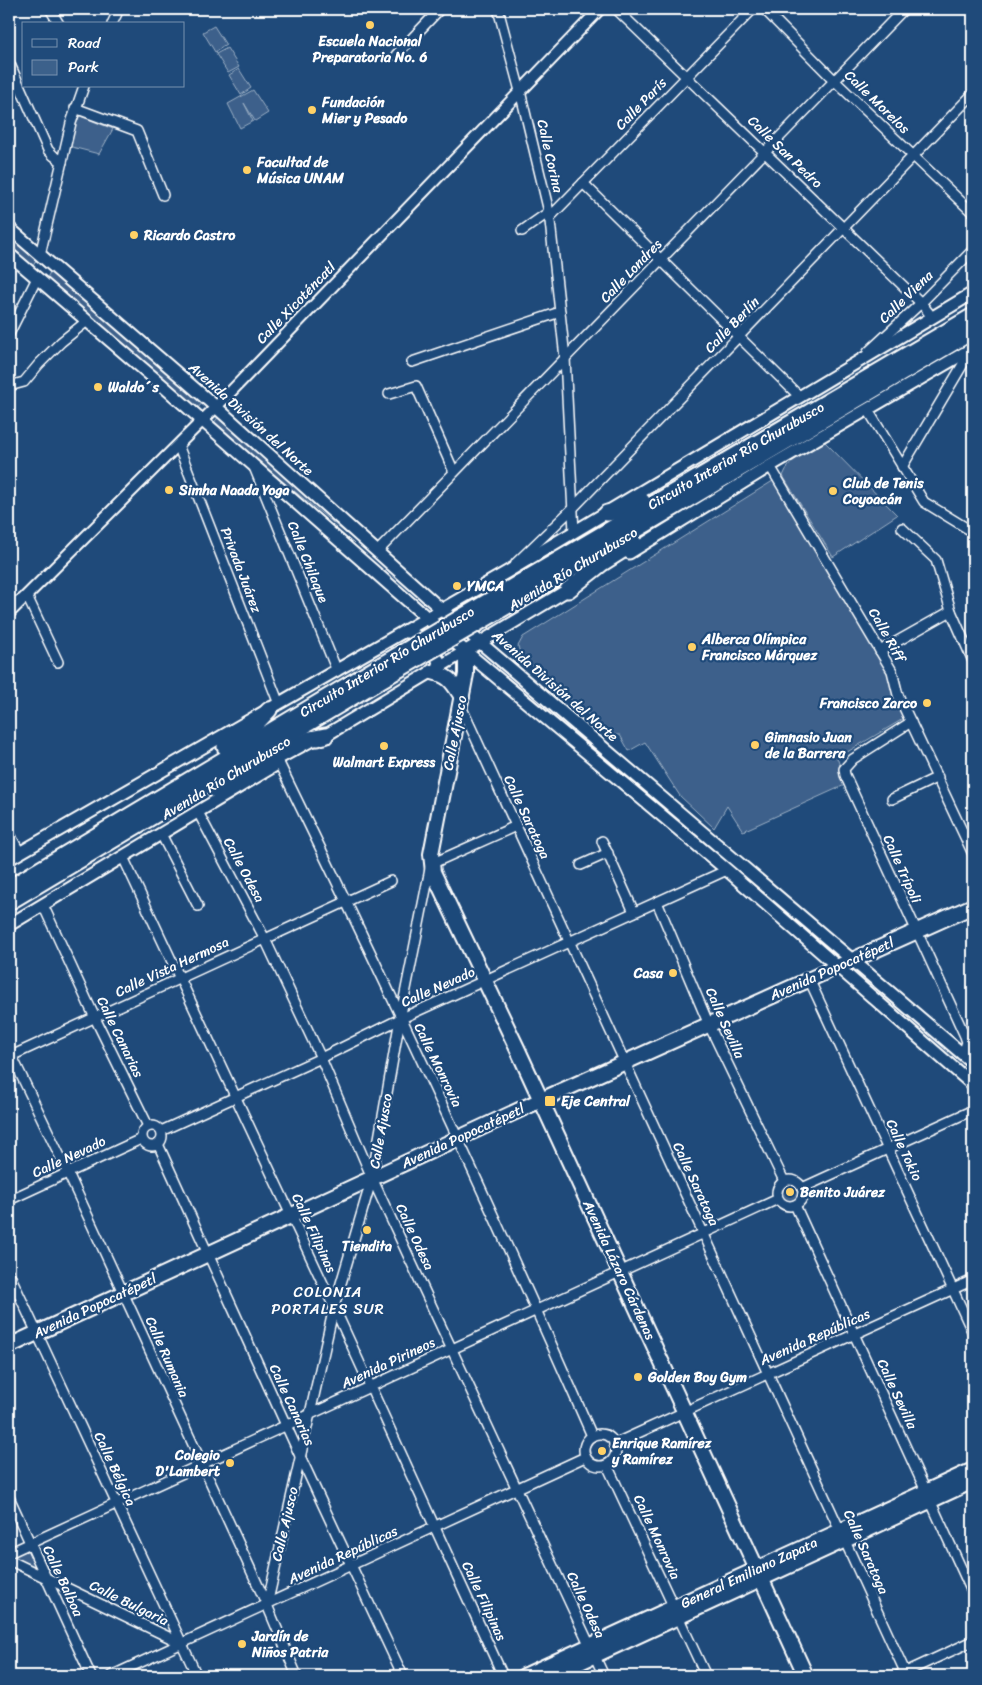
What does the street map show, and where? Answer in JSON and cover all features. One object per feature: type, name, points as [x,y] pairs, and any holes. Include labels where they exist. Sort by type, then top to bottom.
[{"type":"highway","name":"Circuito Interior Río Churubusco","points":[[9,888],[160,798],[523,589],[745,450],[973,316]]},
{"type":"highway","name":"Circuito Interior Río Churubusco","points":[[523,589],[687,500],[973,331]]},
{"type":"highway","points":[[607,513],[629,509],[723,453],[745,450]]},
{"type":"highway","points":[[568,590],[601,564],[672,519],[687,500]]},
{"type":"highway","name":"Circuito Interior Río Churubusco","points":[[9,902],[125,833],[371,678]]},
{"type":"highway","points":[[160,798],[170,782],[176,777],[248,732],[274,707]]},
{"type":"highway","points":[[125,833],[164,821],[221,787],[310,739],[325,736]]},
{"type":"main road","name":"Avenida División del Norte","points":[[9,228],[216,407],[442,610],[973,1063]]},
{"type":"main road","points":[[9,254],[253,464],[466,652],[727,870],[973,1085]]},
{"type":"main road","points":[[9,859],[478,589],[973,293]]},
{"type":"main road","name":"Avenida Río Churubusco","points":[[9,925],[466,652],[770,466],[972,349]]},
{"type":"main road","points":[[488,596],[489,582]]},
{"type":"main road","points":[[478,589],[488,596],[500,614],[517,621]]},
{"type":"main road","points":[[499,632],[500,614]]},
{"type":"main road","points":[[405,631],[417,636],[437,658],[439,661],[434,671],[450,679],[461,701]]},
{"type":"main road","name":"Calle Ajusco","points":[[431,864],[431,854],[467,670],[466,652]]},
{"type":"main road","name":"Avenida Lázaro Cárdenas","points":[[431,864],[433,872],[541,1100],[806,1676]]},
{"type":"main road","name":"Avenida Popocatépetl","points":[[9,1346],[541,1100],[973,906]]},
{"type":"main road","points":[[786,922],[792,923],[823,949],[828,947],[827,939]]},
{"type":"main road","name":"General Emiliano Zapata","points":[[524,1676],[592,1651],[843,1536],[929,1496],[973,1470]]},
{"type":"main road","name":"General Emiliano Zapata","points":[[929,1496],[973,1481]]},
{"type":"main road","name":"General Emiliano Zapata","points":[[550,1676],[592,1651]]},
{"type":"street","points":[[50,9],[58,22]]},
{"type":"street","points":[[113,22],[119,9]]},
{"type":"street","points":[[396,55],[440,9]]},
{"type":"street","name":"Calle Corina","points":[[498,9],[520,91],[549,215],[556,313],[565,358],[574,532]]},
{"type":"street","name":"Calle Xicoténcatl","points":[[9,613],[216,407],[600,9]]},
{"type":"street","name":"Calle San Pedro","points":[[616,9],[921,303],[932,317]]},
{"type":"street","name":"Calle París","points":[[522,231],[549,215],[583,183],[753,9]]},
{"type":"street","name":"Calle Morelos","points":[[764,9],[913,157],[973,213]]},
{"type":"street","name":"Calle Londres","points":[[377,552],[904,9]]},
{"type":"street","points":[[9,62],[50,152],[62,162]]},
{"type":"street","points":[[40,255],[62,162],[83,88]]},
{"type":"street","name":"Calle Berlín","points":[[506,572],[572,509],[973,94]]},
{"type":"street","points":[[76,108],[136,131],[164,195]]},
{"type":"street","points":[[583,183],[800,397]]},
{"type":"street","name":"Calle Viena","points":[[856,363],[921,303],[973,250]]},
{"type":"street","points":[[9,334],[37,278]]},
{"type":"street","points":[[412,362],[556,313]]},
{"type":"street","points":[[9,386],[24,382],[38,364],[87,321]]},
{"type":"street","points":[[902,467],[972,349]]},
{"type":"street","points":[[388,394],[416,386],[454,472]]},
{"type":"street","points":[[868,410],[924,502],[973,532]]},
{"type":"street","name":"Privada Juárez","points":[[178,445],[274,707]]},
{"type":"street","name":"Calle Chilaque","points":[[253,464],[337,671]]},
{"type":"street","name":"Calle Riff","points":[[770,466],[892,671],[898,695],[973,854]]},
{"type":"street","points":[[902,528],[936,560],[951,611],[973,661]]},
{"type":"street","points":[[9,603],[24,598],[58,662]]},
{"type":"street","points":[[880,651],[951,611]]},
{"type":"street","name":"Calle Saratoga","points":[[461,701],[516,826],[843,1536],[903,1675]]},
{"type":"street","name":"Calle Trípoli","points":[[911,722],[853,759],[844,769],[845,775],[916,932],[965,1036],[967,1042],[962,1054]]},
{"type":"street","name":"Calle Monrovia","points":[[279,764],[347,902],[400,1019],[458,1139],[537,1310],[592,1436]]},
{"type":"street","points":[[892,798],[938,777]]},
{"type":"street","name":"Calle Odesa","points":[[198,812],[265,939],[321,1058],[372,1178],[604,1676]]},
{"type":"street","points":[[431,864],[516,826]]},
{"type":"street","points":[[9,833],[20,853]]},
{"type":"street","points":[[161,834],[198,906]]},
{"type":"street","points":[[602,841],[634,912]]},
{"type":"street","points":[[581,865],[608,853]]},
{"type":"street","name":"Calle Filipinas","points":[[123,857],[334,1307],[503,1676]]},
{"type":"street","name":"Calle Ajusco","points":[[267,1605],[334,1307],[372,1178],[400,1019],[431,864]]},
{"type":"street","name":"Calle Nevado","points":[[160,1131],[727,870]]},
{"type":"street","name":"Calle Vista Hermosa","points":[[10,1054],[95,1018],[391,881]]},
{"type":"street","name":"Calle Sevilla","points":[[657,902],[709,1024],[784,1181]]},
{"type":"street","name":"Calle Canarias","points":[[43,904],[95,1018],[148,1126]]},
{"type":"street","name":"Calle Tokio","points":[[809,980],[889,1148],[973,1333]]},
{"type":"street","name":"Calle Rumania","points":[[10,1054],[68,1172],[267,1605],[297,1676]]},
{"type":"street","points":[[802,1188],[973,1110]]},
{"type":"street","points":[[148,1126],[154,1126],[160,1131],[162,1138],[158,1144],[148,1146],[142,1139],[142,1131],[148,1126]]},
{"type":"street","name":"Calle Nevado","points":[[9,1200],[142,1139]]},
{"type":"street","name":"Calle Canarias","points":[[158,1144],[402,1676]]},
{"type":"street","points":[[784,1181],[796,1182],[802,1188],[803,1196],[795,1205],[784,1205],[778,1199],[777,1189],[784,1181]]},
{"type":"street","name":"Avenida Pirineos","points":[[9,1553],[778,1199]]},
{"type":"street","name":"Calle Sevilla","points":[[795,1205],[973,1594]]},
{"type":"street","name":"Calle Bélgica","points":[[9,1273],[115,1504],[197,1676]]},
{"type":"street","name":"Avenida Repúblicas","points":[[614,1444],[973,1280]]},
{"type":"street","points":[[602,1434],[608,1436],[614,1444],[616,1448],[614,1458],[607,1465],[592,1465],[585,1457],[585,1443],[592,1436],[602,1434]]},
{"type":"street","name":"Avenida Repúblicas","points":[[111,1676],[585,1457]]},
{"type":"street","name":"Calle Monrovia","points":[[607,1465],[706,1676]]},
{"type":"street","name":"Calle Balboa","points":[[9,1498],[91,1676]]},
{"type":"street","name":"Calle Bulgaria","points":[[9,1560],[183,1644]]},
{"type":"street","points":[[903,1675],[973,1641]]},
{"type":"green space","points":[[214,26],[226,45],[215,52],[203,32]]},
{"type":"green space","points":[[227,48],[239,67],[228,73],[216,54]]},
{"type":"green space","points":[[239,69],[251,88],[241,95],[229,75]]},
{"type":"green space","points":[[253,90],[268,113],[255,121],[244,103],[253,121],[240,128],[228,104]]},
{"type":"green space","points":[[75,114],[113,129],[99,154],[68,146]]},
{"type":"green space","points":[[9,234],[37,259],[33,266],[9,245]]},
{"type":"green space","points":[[51,270],[203,402],[197,409],[47,278]]},
{"type":"green space","points":[[219,416],[345,530],[349,536],[213,424]]},
{"type":"green space","name":"Club de Tenis Coyoacán","points":[[824,441],[897,515],[833,557],[783,476],[790,464],[806,451]]},
{"type":"green space","points":[[776,479],[888,671],[903,719],[837,758],[847,784],[743,831],[727,806],[714,828],[680,796],[645,742],[629,751],[620,735],[612,735],[522,657],[518,646],[523,637]]},
{"type":"green space","points":[[497,663],[810,931],[788,917],[496,671]]},
{"type":"green space","points":[[869,978],[973,1069],[973,1079],[860,983]]},
{"type":"green space","points":[[790,1184],[796,1187],[799,1193],[796,1199],[790,1202],[784,1199],[781,1193],[784,1187]]},
{"type":"green space","points":[[30,1544],[47,1579],[9,1560],[9,1553]]},
{"type":"place","name":"Escuela Nacional Preparatoria No. 6","points":[[370,25]]},
{"type":"place","name":"Fundación Mier y Pesado","points":[[312,110]]},
{"type":"place","name":"Facultad de Música UNAM","points":[[247,170]]},
{"type":"place","name":"Ricardo Castro","points":[[134,235]]},
{"type":"place","name":"Waldo´s","points":[[98,387]]},
{"type":"place","name":"Simha Naada Yoga","points":[[169,490]]},
{"type":"place","name":"Club de Tenis Coyoacán","points":[[833,491]]},
{"type":"place","name":"YMCA","points":[[457,586]]},
{"type":"place","name":"Alberca Olímpica Francisco Márquez","points":[[692,647]]},
{"type":"place","name":"Francisco Zarco","points":[[927,703]]},
{"type":"place","name":"Gimnasio Juan de la Barrera","points":[[755,745]]},
{"type":"place","name":"Walmart Express","points":[[384,746]]},
{"type":"place","name":"Casa","points":[[673,973]]},
{"type":"place","name":"Eje Central","points":[[550,1101]]},
{"type":"place","name":"Benito Juárez","points":[[790,1192]]},
{"type":"place","name":"Tiendita","points":[[367,1230]]},
{"type":"place","name":"Golden Boy Gym","points":[[638,1377]]},
{"type":"place","name":"Enrique Ramírez y Ramírez","points":[[602,1451]]},
{"type":"place","name":"Colegio D'Lambert","points":[[230,1463]]},
{"type":"place","name":"Jardín de Niños Patria","points":[[242,1644]]},
{"type":"district","name":"COLONIA PORTALES SUR","points":[[328,1300]]}]
